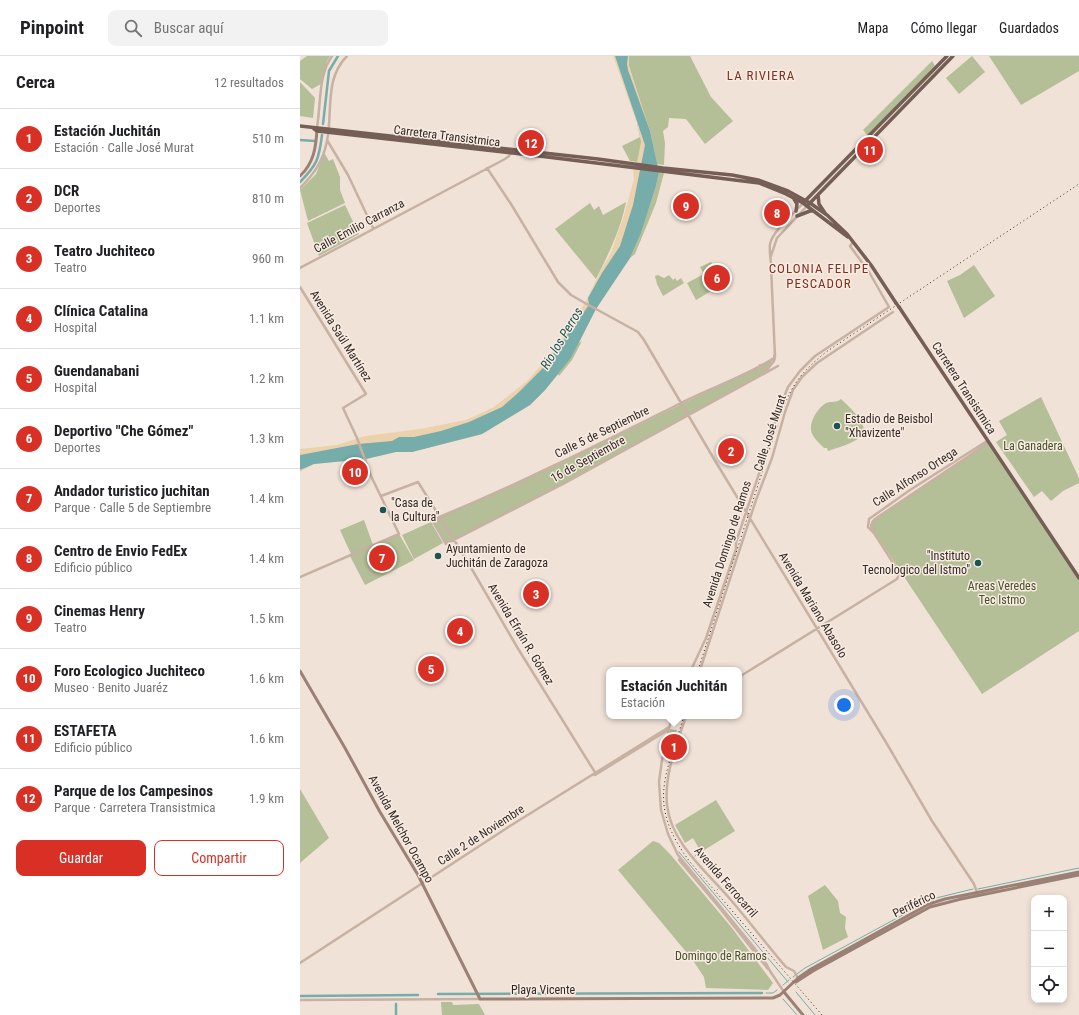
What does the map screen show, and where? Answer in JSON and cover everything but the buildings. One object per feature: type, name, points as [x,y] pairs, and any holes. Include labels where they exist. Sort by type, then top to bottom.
[{"type":"main road","points":[[806,203],[814,192],[947,56]]},
{"type":"main road","points":[[806,203],[818,195],[953,56]]},
{"type":"main road","name":"Carretera Transistmica","points":[[300,126],[511,152],[732,175],[749,178],[775,186],[795,197]]},
{"type":"main road","points":[[300,176],[310,165],[314,156],[319,129]]},
{"type":"main road","points":[[795,197],[805,197],[814,192]]},
{"type":"main road","points":[[818,195],[819,204],[827,215],[847,234],[848,237]]},
{"type":"main road","points":[[795,197],[827,215]]},
{"type":"main road","points":[[795,197],[797,204],[796,211]]},
{"type":"main road","points":[[806,203],[853,242]]},
{"type":"main road","points":[[797,216],[810,211],[816,212]]},
{"type":"main road","name":"Carretera Transistmica","points":[[853,242],[896,303],[1079,578]]},
{"type":"main road","name":"Avenida Melchor Ocampo","points":[[300,670],[422,884],[478,996]]},
{"type":"main road","name":"Periférico","points":[[794,983],[798,978],[811,969],[929,904],[977,892],[1079,874]]},
{"type":"main road","name":"Periférico","points":[[784,992],[812,971],[930,907],[977,892]]},
{"type":"main road","points":[[784,992],[803,1015]]},
{"type":"main road","name":"Playa Vicente","points":[[478,996],[765,998],[775,997],[784,992]]},
{"type":"street","points":[[319,129],[325,71],[332,56]]},
{"type":"street","points":[[300,188],[315,172],[320,162],[327,140],[334,76],[347,56]]},
{"type":"street","points":[[327,140],[348,175],[373,228]]},
{"type":"street","name":"Calle Emilio Carranza","points":[[300,268],[505,159],[511,152]]},
{"type":"street","name":"Avenida Mariano Abasolo","points":[[487,168],[511,204],[558,282],[571,294],[638,332],[644,340],[750,519],[977,892]]},
{"type":"street","points":[[760,366],[764,373],[774,360],[775,353],[771,256],[769,252],[770,243],[779,229],[806,203]]},
{"type":"street","points":[[771,256],[777,238],[797,216],[806,203]]},
{"type":"street","name":"Avenida Domingo de Ramos","points":[[692,667],[706,638],[736,550],[736,542],[767,450],[777,415],[788,387],[800,370],[815,356],[888,308],[869,272],[850,246],[853,242]]},
{"type":"street","name":"Avenida Saúl Martínez","points":[[300,287],[366,394],[343,408],[366,459],[371,476],[381,496]]},
{"type":"street","name":"Calle José Murat","points":[[701,667],[750,519],[772,458],[793,390],[807,372],[817,363],[893,312]]},
{"type":"street","name":"Calle 5 de Septiembre","points":[[446,544],[432,520],[557,465],[681,403],[760,366],[774,358],[775,353]]},
{"type":"street","name":"16 de Septiembre","points":[[446,544],[530,501],[778,366]]},
{"type":"street","points":[[742,675],[890,584],[897,578],[899,575],[897,569],[874,533],[871,527],[872,522],[875,518],[988,442]]},
{"type":"street","name":"Avenida Efraín R. Gómez","points":[[381,496],[418,482],[440,516],[517,647],[596,773]]},
{"type":"street","points":[[300,577],[400,534],[381,496]]},
{"type":"street","points":[[671,719],[659,782],[659,798],[663,821],[680,859],[751,946],[784,992]]},
{"type":"street","name":"Avenida Ferrocarril","points":[[685,719],[673,757],[667,784],[669,816],[677,835],[686,850],[783,964],[794,971],[798,978]]},
{"type":"street","name":"Calle 2 de Noviembre","points":[[300,963],[510,826],[669,728]]},
{"type":"street","points":[[663,732],[667,735]]},
{"type":"street","name":"Playa Vicente","points":[[300,1000],[478,996]]},
{"type":"green space","points":[[307,56],[330,56],[327,61],[321,84],[312,89],[300,79],[300,61]]},
{"type":"green space","points":[[629,56],[690,56],[711,97],[733,121],[705,144],[686,119],[669,118],[668,127],[663,131],[665,143],[664,165],[657,164],[658,171],[664,173],[656,203],[635,254],[630,258],[596,307],[579,343],[582,341],[572,360],[559,376],[558,374],[530,405],[482,434],[411,452],[396,452],[441,431],[502,407],[542,369],[589,305],[617,240],[632,198],[637,162],[630,161],[622,146],[640,137],[637,123],[652,140],[629,66]]},
{"type":"green space","points":[[972,56],[985,72],[959,94],[946,78]]},
{"type":"green space","points":[[989,56],[1079,56],[1079,71],[1021,105]]},
{"type":"green space","points":[[932,61],[935,66],[868,136],[863,130]]},
{"type":"green space","points":[[300,82],[315,98],[313,118],[300,116]]},
{"type":"green space","points":[[528,129],[542,132],[536,152],[522,150]]},
{"type":"green space","points":[[324,154],[329,161],[333,159],[340,177],[340,190],[345,203],[308,221],[300,190],[316,174]]},
{"type":"green space","points":[[626,202],[617,232],[596,279],[555,229],[590,203],[594,210],[599,206],[603,215]]},
{"type":"green space","points":[[345,205],[359,234],[319,256],[307,223]]},
{"type":"green space","points":[[711,262],[715,269],[722,265],[731,279],[696,300],[687,283],[704,274],[700,267]]},
{"type":"green space","points":[[974,265],[995,296],[964,318],[947,281],[960,275]]},
{"type":"green space","points":[[658,275],[664,278],[669,275],[673,280],[675,278],[677,281],[681,278],[684,283],[663,296],[655,276]]},
{"type":"green space","points":[[775,357],[764,373],[565,483],[446,544],[432,520],[557,465]]},
{"type":"green space","name":"La Ganadera","points":[[1041,397],[1079,478],[1079,483],[1063,491],[1051,501],[1042,491],[1034,497],[996,442],[1007,435],[999,421]]},
{"type":"green space","name":"Estadio de Beisbol \"Xhavizente\"","points":[[841,399],[859,419],[863,426],[863,432],[860,437],[853,442],[828,451],[827,448],[824,448],[813,435],[811,430],[812,422],[817,411],[823,405]]},
{"type":"green space","name":"Areas Veredes Tec Istmo","points":[[988,443],[1079,578],[1079,631],[982,694],[871,527],[872,522]]},
{"type":"green space","points":[[364,520],[373,545],[399,534],[414,560],[365,585],[350,556],[351,554],[340,530]]},
{"type":"green space","points":[[431,522],[443,543],[414,559],[402,535]]},
{"type":"green space","points":[[670,729],[677,730],[668,760],[666,759]]},
{"type":"green space","points":[[300,789],[329,838],[300,863]]},
{"type":"green space","points":[[716,800],[735,831],[701,852],[693,838],[685,843],[675,825]]},
{"type":"green space","name":"Domingo de Ramos","points":[[653,841],[659,843],[670,854],[732,928],[773,983],[768,990],[706,988],[704,977],[692,959],[618,870]]},
{"type":"green space","points":[[825,885],[838,901],[840,913],[846,917],[845,928],[848,937],[823,950],[808,896]]},
{"type":"green space","points":[[441,1002],[452,1002],[453,1005],[479,1004],[485,1015],[442,1015]]},
{"type":"sand","points":[[613,56],[629,56],[629,66],[650,131],[659,172],[641,233],[630,258],[596,309],[571,358],[545,390],[530,405],[482,434],[411,452],[396,452],[366,459],[314,464],[300,472],[300,449],[337,445],[365,436],[420,429],[466,420],[494,407],[527,381],[549,356],[585,303],[611,253],[625,212],[634,179],[633,172],[637,162],[641,142],[637,123]]},
{"type":"water","points":[[615,56],[628,56],[628,70],[650,131],[659,172],[641,233],[630,258],[596,309],[571,358],[545,390],[530,405],[482,434],[412,452],[396,452],[366,459],[314,464],[300,470],[300,455],[358,444],[392,441],[399,437],[414,437],[441,431],[469,422],[502,407],[542,369],[589,305],[588,298],[620,246],[633,205],[645,145]]},
{"type":"waterway","points":[[323,124],[329,71],[338,56]]},
{"type":"waterway","points":[[300,182],[314,166],[320,150],[322,135]]},
{"type":"waterway","points":[[300,140],[315,141]]},
{"type":"waterway","points":[[695,856],[703,851]]},
{"type":"waterway","points":[[679,852],[788,982]]},
{"type":"waterway","points":[[978,889],[1079,868]]},
{"type":"waterway","points":[[793,977],[805,968],[932,899],[973,889]]},
{"type":"waterway","points":[[783,985],[789,980]]},
{"type":"waterway","points":[[766,993],[773,993],[777,990]]},
{"type":"waterway","points":[[796,992],[815,1015]]},
{"type":"waterway","points":[[438,994],[762,993]]},
{"type":"waterway","points":[[300,996],[418,995]]},
{"type":"waterway","points":[[783,999],[797,1015]]},
{"type":"waterway","points":[[396,1004],[396,1015]]},
{"type":"railway","points":[[699,667],[782,411],[790,392],[805,371],[826,352],[1079,184]]},
{"type":"railway","points":[[683,719],[666,774],[664,807],[668,823],[677,842],[690,862],[822,1015]]},
{"type":"place","name":"Parque de los Campesinos","points":[[531,143]]},
{"type":"place","name":"ESTAFETA","points":[[870,150]]},
{"type":"place","name":"Cinemas Henry","points":[[686,206]]},
{"type":"place","name":"Centro de Envio FedEx","points":[[777,213]]},
{"type":"place","name":"Deportivo \"Che Gómez\"","points":[[717,278]]},
{"type":"place","name":"Estadio de Beisbol \"Xhavizente\"","points":[[837,426]]},
{"type":"place","name":"DCR","points":[[731,451]]},
{"type":"place","name":"Foro Ecologico Juchiteco","points":[[355,472]]},
{"type":"place","name":"\"Casa de la Cultura\"","points":[[383,510]]},
{"type":"place","name":"Ayuntamiento de Juchitán de Zaragoza","points":[[438,556]]},
{"type":"place","name":"Andador turistico juchitan","points":[[382,558]]},
{"type":"place","name":"\"Instituto Tecnologico del Istmo\"","points":[[978,563]]},
{"type":"place","name":"Teatro Juchiteco","points":[[536,594]]},
{"type":"place","name":"Clínica Catalina","points":[[460,631]]},
{"type":"place","name":"Guendanabani","points":[[431,669]]},
{"type":"place","name":"Estación Juchitán","points":[[674,747]]},
{"type":"district","name":"LA RIVIERA","points":[[761,75]]},
{"type":"district","name":"COLONIA FELIPE PESCADOR","points":[[819,276]]},
{"type":"water label","name":"Rio los Perros","points":[[561,338]]}]
